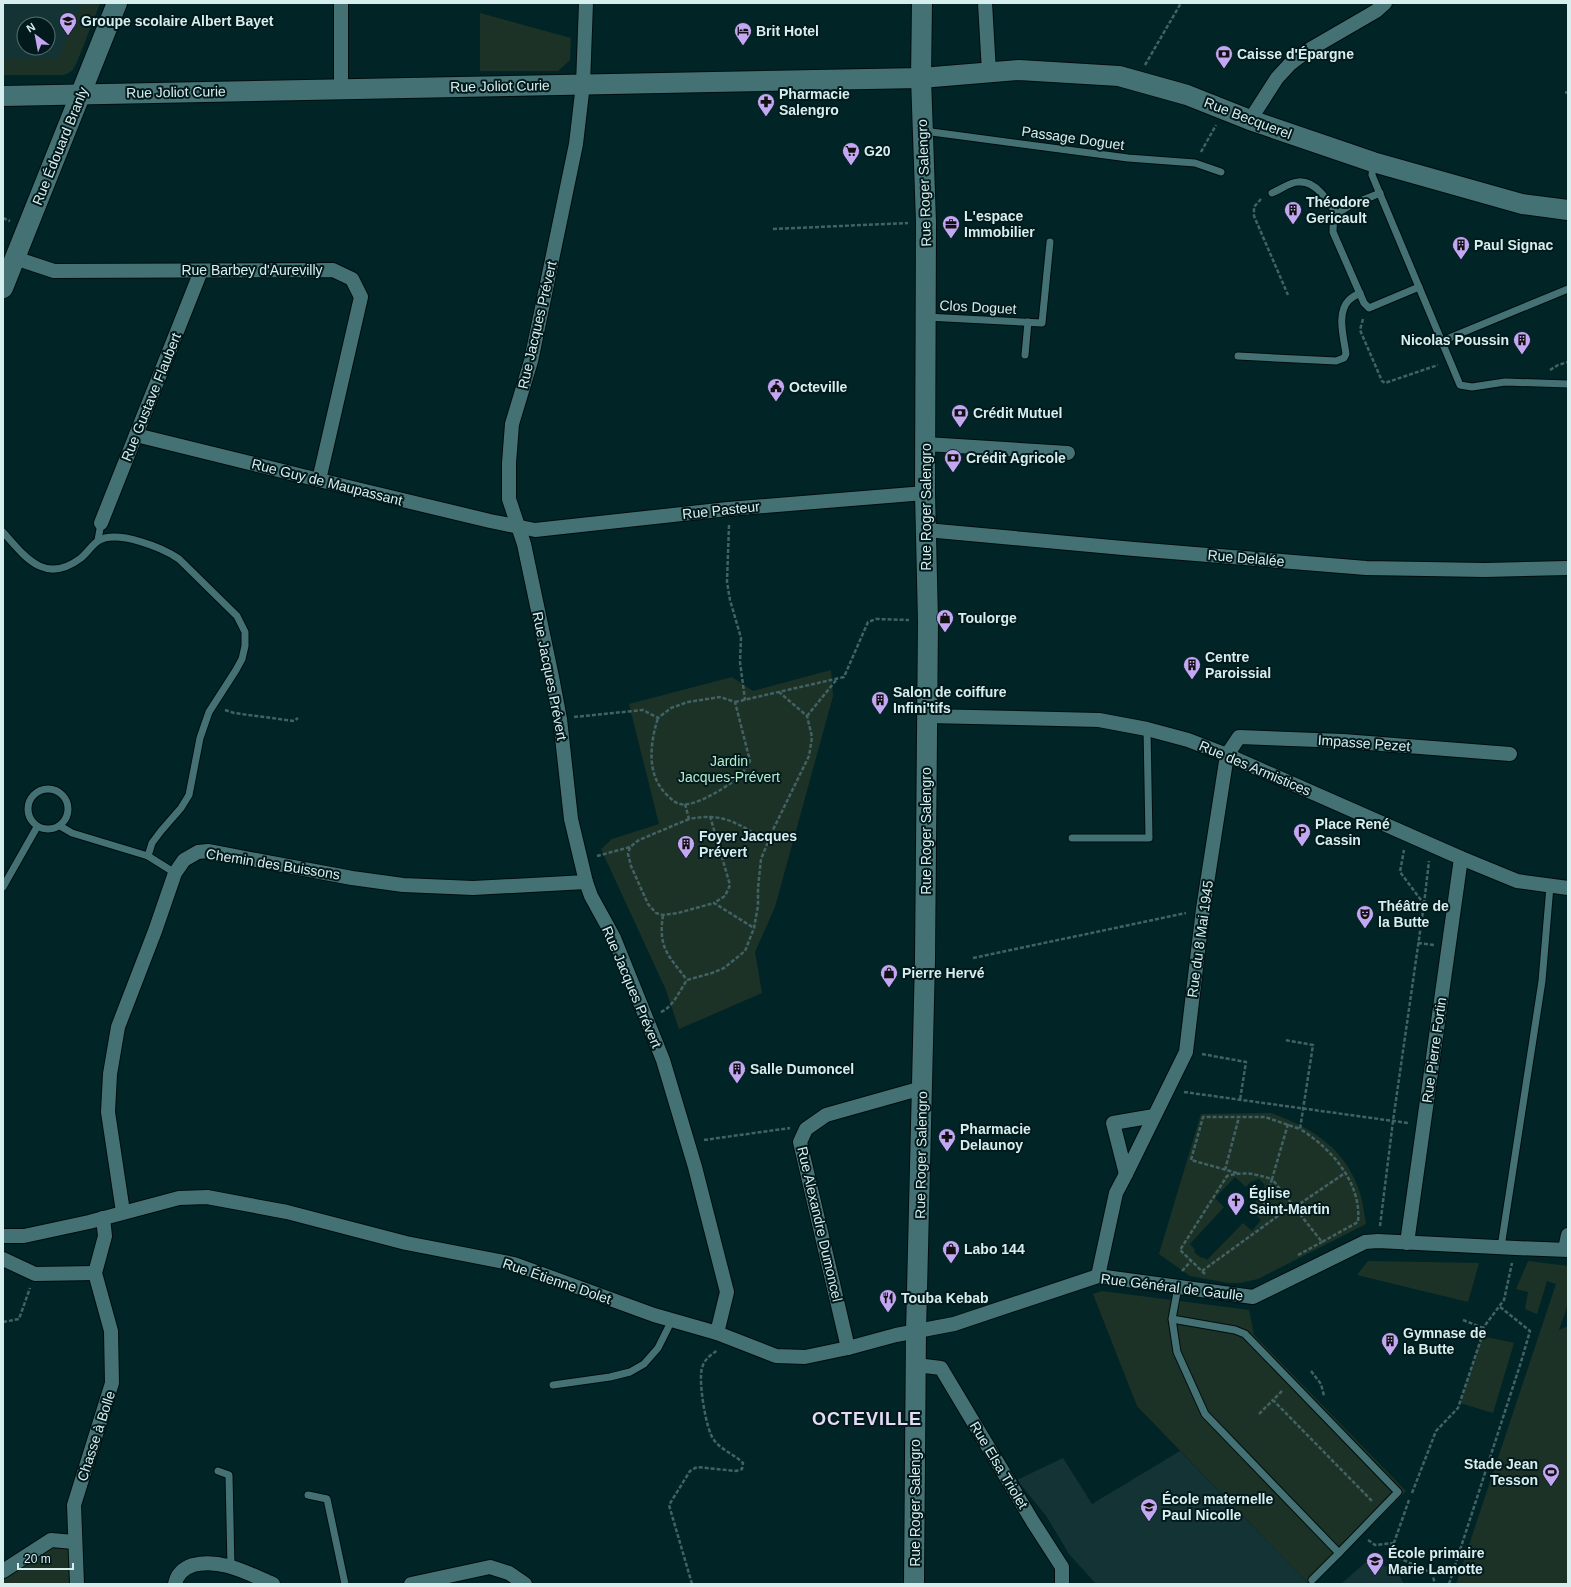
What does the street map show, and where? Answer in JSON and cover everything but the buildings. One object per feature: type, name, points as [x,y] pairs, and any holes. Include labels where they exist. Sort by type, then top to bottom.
[{"type":"main road","name":"Rue Édouard Branly","points":[[3,288],[117,3]]},
{"type":"main road","name":"Rue Roger Salengro","points":[[914,1584],[916,1332],[922,1088],[928,621],[925,493],[926,222],[920,78],[922,3]]},
{"type":"main road","name":"Rue Becquerel","points":[[920,78],[989,72],[1039,70],[1119,76],[1187,95],[1250,120],[1373,162],[1522,204],[1568,210]]},
{"type":"main road","name":"Rue Joliot Curie","points":[[3,96],[920,78]]},
{"type":"street","points":[[341,3],[342,89]]},
{"type":"street","name":"Rue Jacques Prévert","points":[[586,3],[584,84],[576,144],[532,361],[512,424],[509,463],[509,499],[524,544],[560,719],[571,819],[586,882],[591,896],[614,938],[663,1060],[687,1142],[727,1292],[718,1333]]},
{"type":"street","points":[[985,3],[989,72]]},
{"type":"street","points":[[1250,120],[1277,78],[1290,64],[1307,51],[1376,11],[1385,3]]},
{"type":"street","name":"Rue Barbey d'Aurevilly","points":[[15,258],[54,271],[333,270],[352,278],[361,297],[319,480]]},
{"type":"street","name":"Rue Gustave Flaubert","points":[[101,523],[201,270]]},
{"type":"street","name":"Rue Guy de Maupassant","points":[[136,435],[319,480],[518,526]]},
{"type":"street","points":[[926,444],[1068,453]]},
{"type":"street","name":"Rue Pasteur","points":[[518,526],[535,530],[728,509],[925,493]]},
{"type":"street","name":"Rue Delalée","points":[[926,530],[1366,568],[1485,570],[1568,568]]},
{"type":"street","name":"Rue des Armistices","points":[[927,716],[1099,720],[1147,729],[1188,740],[1227,755],[1461,858],[1517,880],[1568,888]]},
{"type":"street","name":"Impasse Pezet","points":[[1227,755],[1239,737],[1343,741],[1510,754]]},
{"type":"street","name":"Rue du 8 Mai 1945","points":[[1098,1276],[1116,1193],[1186,1052],[1203,909],[1227,755]]},
{"type":"street","name":"Chemin des Buissons","points":[[123,1212],[108,1112],[110,1074],[118,1027],[155,931],[175,873],[184,860],[198,852],[208,851],[352,878],[403,885],[473,888],[586,882]]},
{"type":"street","name":"Rue Pierre Fortin","points":[[1407,1243],[1461,858]]},
{"type":"street","name":"Rue Alexandre Dumoncel","points":[[848,1348],[800,1142],[806,1129],[826,1115],[922,1088]]},
{"type":"street","points":[[1126,1174],[1113,1124],[1154,1116]]},
{"type":"street","name":"Rue Étienne Dolet","points":[[3,1236],[24,1236],[104,1218],[179,1198],[207,1197],[288,1212],[406,1243],[514,1264],[672,1320],[718,1333],[776,1356],[805,1357],[848,1348],[896,1335],[916,1332]]},
{"type":"street","points":[[3,1259],[35,1274],[95,1273],[106,1236],[104,1218]]},
{"type":"street","name":"Rue Général de Gaulle","points":[[916,1332],[954,1324],[1098,1276],[1253,1297],[1365,1242],[1378,1241],[1516,1248],[1567,1245]]},
{"type":"street","name":"Chasse à Bolle","points":[[77,1584],[74,1542],[74,1506],[112,1383],[111,1331],[95,1273]]},
{"type":"street","name":"Rue Elsa Triolet","points":[[916,1365],[941,1368],[1033,1522],[1062,1567],[1062,1584]]},
{"type":"street","points":[[3,1570],[51,1540],[74,1542]]},
{"type":"street","points":[[175,1584],[176,1578],[186,1567],[204,1563],[231,1567],[273,1584]]},
{"type":"street","points":[[411,1584],[490,1568],[509,1573],[525,1584]]},
{"type":"lane","name":"Passage Doguet","points":[[922,130],[1128,158],[1195,164],[1221,172]]},
{"type":"lane","points":[[1373,162],[1372,175],[1460,385],[1472,388],[1505,382],[1568,384]]},
{"type":"lane","points":[[1272,193],[1298,182],[1308,183],[1320,192],[1337,215]]},
{"type":"lane","points":[[1380,193],[1346,208],[1337,215],[1333,224],[1333,232],[1364,303],[1369,308],[1419,287]]},
{"type":"lane","name":"Clos Doguet","points":[[926,317],[1042,323],[1050,242]]},
{"type":"lane","points":[[1442,341],[1568,289]]},
{"type":"lane","points":[[1238,356],[1336,361],[1344,358],[1346,354],[1342,321],[1343,308],[1348,300],[1360,293]]},
{"type":"lane","name":"Clos Doguet","points":[[1025,355],[1028,322]]},
{"type":"lane","points":[[3,532],[27,559],[38,566],[62,569],[82,557],[98,540],[101,523]]},
{"type":"lane","points":[[98,540],[111,537],[122,538],[170,553],[179,559],[237,616],[245,632],[245,646],[242,659],[209,712],[200,738],[190,795],[181,808],[160,831],[152,843],[148,856]]},
{"type":"lane","points":[[1072,838],[1149,838],[1147,729]]},
{"type":"lane","points":[[45,789],[58,792],[67,802],[68,815],[60,826],[49,830],[37,827],[29,818],[27,806],[33,794],[45,789]]},
{"type":"lane","points":[[60,826],[72,833],[148,856],[175,873]]},
{"type":"lane","points":[[3,887],[37,827]]},
{"type":"lane","points":[[1501,1247],[1542,981],[1550,886]]},
{"type":"lane","points":[[1178,1287],[1172,1319],[1177,1352],[1205,1414],[1339,1553]]},
{"type":"lane","points":[[1172,1319],[1235,1330],[1245,1334],[1398,1492],[1312,1580]]},
{"type":"lane","points":[[553,1385],[610,1377],[630,1372],[644,1364],[658,1348],[672,1320]]},
{"type":"lane","points":[[218,1471],[229,1475],[231,1567]]},
{"type":"lane","points":[[308,1494],[327,1499],[345,1584]]},
{"type":"path","points":[[1136,81],[1181,3]]},
{"type":"path","points":[[1195,164],[1225,109]]},
{"type":"path","points":[[1272,193],[1259,200],[1254,207],[1254,216],[1288,295]]},
{"type":"path","points":[[773,229],[926,222]]},
{"type":"path","points":[[1369,308],[1361,321],[1360,330],[1382,381],[1386,383],[1450,360]]},
{"type":"path","points":[[728,509],[730,531],[727,582],[730,600],[741,638],[740,662],[745,700]]},
{"type":"path","points":[[735,702],[750,761],[745,770],[736,779],[714,793],[694,803],[680,804],[673,801],[662,791],[656,780],[652,766],[654,732],[658,718],[671,708],[688,702],[720,697],[735,702],[844,677],[868,622],[876,619],[928,621]]},
{"type":"path","points":[[807,716],[837,679]]},
{"type":"path","points":[[646,1018],[664,1011],[676,997],[687,980],[724,968],[745,951],[754,928],[758,906],[761,858],[768,842],[768,838],[809,756],[812,737],[807,716],[778,692]]},
{"type":"path","points":[[213,706],[234,713],[294,720],[298,718]]},
{"type":"path","points":[[560,719],[643,710],[658,718]]},
{"type":"path","points":[[685,804],[689,819]]},
{"type":"path","points":[[581,860],[630,847],[639,840],[689,819],[710,816],[718,816],[736,822],[768,842]]},
{"type":"path","points":[[630,847],[628,854],[631,866],[648,904],[656,913],[664,915],[678,913],[714,903],[725,896],[730,885],[710,816]]},
{"type":"path","points":[[1406,834],[1400,872],[1424,904]]},
{"type":"path","points":[[1378,1241],[1392,1121],[1424,904],[1427,874]]},
{"type":"path","points":[[714,903],[754,928]]},
{"type":"path","points":[[973,958],[1203,909]]},
{"type":"path","points":[[664,915],[661,930],[667,955],[687,980]]},
{"type":"path","points":[[1286,1040],[1313,1045],[1300,1129]]},
{"type":"path","points":[[1186,1052],[1246,1062],[1240,1100]]},
{"type":"path","points":[[1167,1090],[1424,1126]]},
{"type":"path","points":[[1237,1173],[1191,1160],[1203,1117],[1265,1117],[1288,1124],[1300,1129],[1322,1144],[1346,1173],[1353,1184],[1358,1202],[1358,1222],[1294,1257]]},
{"type":"path","points":[[1225,1170],[1240,1117]]},
{"type":"path","points":[[1262,1207],[1288,1124]]},
{"type":"path","points":[[687,1142],[795,1127],[806,1129]]},
{"type":"path","points":[[1208,1276],[1180,1250],[1226,1176],[1241,1172],[1256,1174],[1272,1179],[1322,1242]]},
{"type":"path","points":[[1202,1271],[1294,1206],[1346,1173]]},
{"type":"path","points":[[1435,1584],[1432,1573],[1390,1554],[1436,1431],[1458,1408],[1482,1336],[1483,1328],[1504,1300],[1516,1248]]},
{"type":"path","points":[[3,1322],[19,1319],[35,1274]]},
{"type":"path","points":[[1449,1584],[1530,1331],[1499,1306]]},
{"type":"path","points":[[1464,1320],[1483,1328]]},
{"type":"path","points":[[692,1584],[669,1505],[690,1471],[697,1467],[736,1471],[742,1469],[743,1463],[712,1439],[705,1418],[700,1376],[706,1358],[736,1340]]},
{"type":"path","points":[[1259,1414],[1291,1381]]},
{"type":"path","points":[[1272,1400],[1381,1510]]},
{"type":"path","points":[[1376,1545],[1394,1543]]},
{"type":"shaded area","name":"Groupe scolaire Albert Bayet","points":[[3,3],[100,3],[76,64],[69,73],[63,75],[3,75]]},
{"type":"shaded area","name":"École maternelle Paul Nicolle","points":[[1180,1451],[1309,1584],[1096,1584],[1069,1554],[1047,1517],[1017,1480],[1063,1458],[1092,1504]]},
{"type":"shaded area","name":"École primaire Marie Lamotte","points":[[1374,1555],[1385,1567],[1391,1561],[1404,1584],[1341,1584]]},
{"type":"green space","points":[[81,3],[100,3],[72,71],[63,75],[3,75],[3,59],[59,58]]},
{"type":"green space","points":[[480,13],[571,38],[570,60],[558,71],[480,71]]},
{"type":"green space","name":"Jardin Jacques-Prévert","points":[[831,670],[833,696],[775,907],[755,952],[762,993],[679,1029],[666,990],[601,849],[612,839],[659,824],[629,704],[732,677],[753,691]]},
{"type":"green space","points":[[1271,1113],[1314,1133],[1337,1152],[1354,1178],[1360,1193],[1366,1224],[1258,1279],[1240,1283],[1228,1283],[1190,1276],[1159,1254],[1201,1114]],"holes":[[[1235,1177],[1246,1187],[1250,1182],[1259,1179],[1265,1185],[1262,1194],[1251,1207],[1253,1209],[1252,1211],[1261,1220],[1252,1231],[1243,1223],[1207,1260],[1202,1257],[1201,1258],[1194,1252],[1195,1250],[1190,1244],[1224,1207],[1215,1198]]]},
{"type":"green space","points":[[1368,1261],[1479,1263],[1468,1302],[1357,1275]]},
{"type":"green space","points":[[1528,1261],[1568,1266],[1568,1304],[1559,1330],[1568,1326],[1568,1584],[1456,1584],[1556,1284],[1547,1281],[1537,1314],[1525,1309],[1528,1292],[1516,1289]]},
{"type":"green space","points":[[1102,1291],[1249,1310],[1254,1335],[1406,1491],[1314,1584],[1309,1584],[1137,1406],[1093,1294]]},
{"type":"green space","points":[[1482,1336],[1514,1343],[1493,1413],[1460,1403]]},
{"type":"green space","points":[[51,1540],[74,1542],[77,1584],[3,1584],[3,1571]]},
{"type":"place","name":"Groupe scolaire Albert Bayet","points":[[68,36]]},
{"type":"place","name":"Brit Hotel","points":[[743,46]]},
{"type":"place","name":"Caisse d'Épargne","points":[[1224,69]]},
{"type":"place","name":"Pharmacie Salengro","points":[[766,117]]},
{"type":"place","name":"G20","points":[[851,166]]},
{"type":"place","name":"Théodore Gericault","points":[[1293,225]]},
{"type":"place","name":"L'espace Immobilier","points":[[951,239]]},
{"type":"place","name":"Paul Signac","points":[[1461,260]]},
{"type":"place","name":"Nicolas Poussin","points":[[1522,355]]},
{"type":"place","name":"Octeville","points":[[776,402]]},
{"type":"place","name":"Crédit Mutuel","points":[[960,428]]},
{"type":"place","name":"Crédit Agricole","points":[[953,473]]},
{"type":"place","name":"Toulorge","points":[[945,633]]},
{"type":"place","name":"Centre Paroissial","points":[[1192,680]]},
{"type":"place","name":"Salon de coiffure Infini'tifs","points":[[880,715]]},
{"type":"place","name":"Place René Cassin","points":[[1302,847]]},
{"type":"place","name":"Foyer Jacques Prévert","points":[[686,859]]},
{"type":"place","name":"Théâtre de la Butte","points":[[1365,929]]},
{"type":"place","name":"Pierre Hervé","points":[[889,988]]},
{"type":"place","name":"Salle Dumoncel","points":[[737,1084]]},
{"type":"place","name":"Pharmacie Delaunoy","points":[[947,1152]]},
{"type":"place","name":"Église Saint-Martin","points":[[1236,1216]]},
{"type":"place","name":"Labo 144","points":[[951,1264]]},
{"type":"place","name":"Touba Kebab","points":[[888,1313]]},
{"type":"place","name":"Gymnase de la Butte","points":[[1390,1356]]},
{"type":"place","name":"Stade Jean Tesson","points":[[1551,1487]]},
{"type":"place","name":"École maternelle Paul Nicolle","points":[[1149,1522]]},
{"type":"place","name":"École primaire Marie Lamotte","points":[[1375,1576]]},
{"type":"district","name":"OCTEVILLE","points":[[867,1419]]}]
